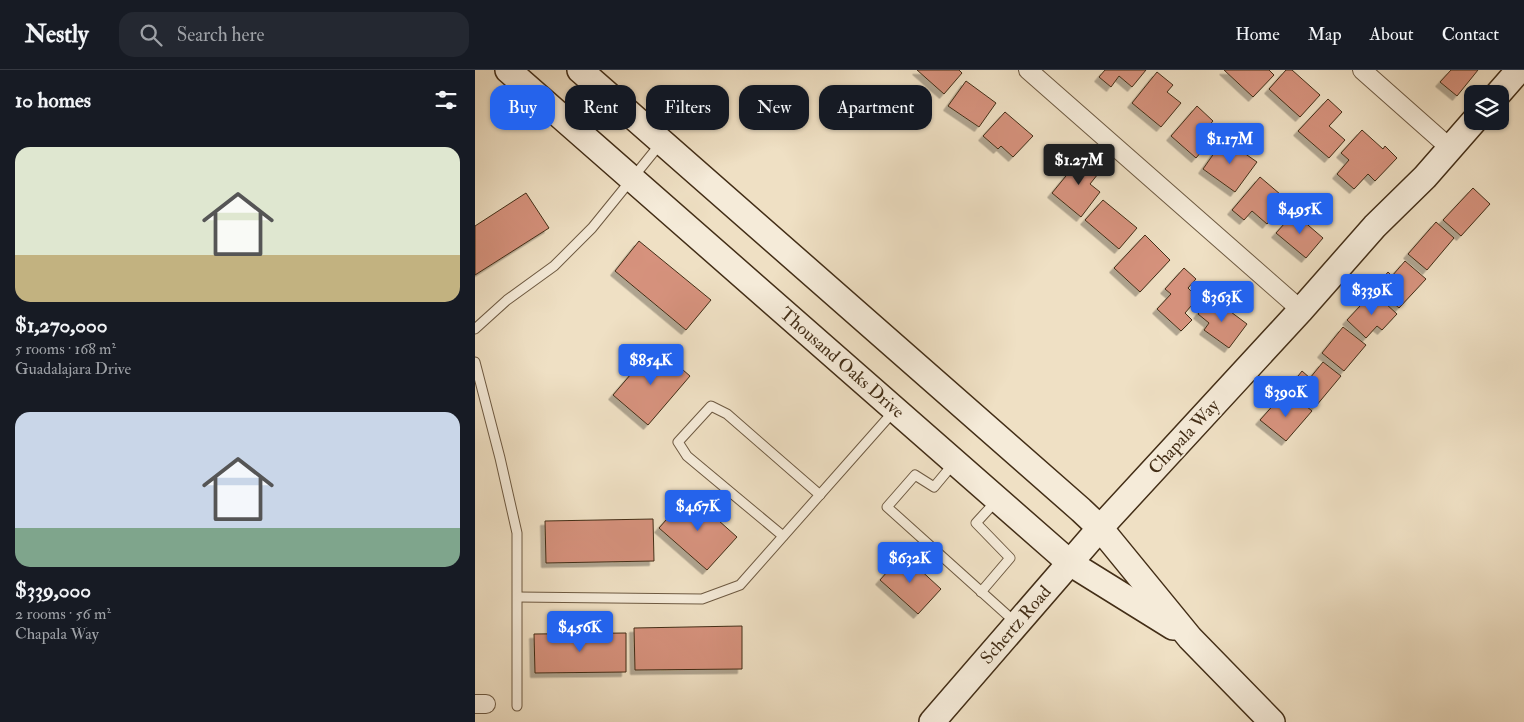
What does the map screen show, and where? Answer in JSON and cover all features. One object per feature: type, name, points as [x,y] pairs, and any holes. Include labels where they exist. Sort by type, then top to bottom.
[{"type":"main road","name":"Thousand Oaks Drive","points":[[509,70],[1070,563],[1190,638]]},
{"type":"main road","name":"Thousand Oaks Drive","points":[[580,70],[1081,510],[1100,528],[1190,638],[1271,722]]},
{"type":"main road","points":[[1506,85],[1519,70]]},
{"type":"main road","name":"Chapala Way","points":[[1100,528],[1301,310],[1375,226],[1425,177],[1466,130]]},
{"type":"main road","name":"Schertz Road","points":[[932,722],[1100,528]]},
{"type":"street","points":[[1028,70],[1301,310]]},
{"type":"street","points":[[1362,70],[1450,148]]},
{"type":"lane","points":[[475,329],[507,300],[555,266],[592,228],[662,142]]},
{"type":"lane","points":[[475,362],[517,533],[517,706]]},
{"type":"lane","points":[[783,536],[687,456],[678,442],[711,406],[727,414],[820,494]]},
{"type":"lane","points":[[517,597],[702,599],[740,584],[895,410]]},
{"type":"lane","points":[[955,462],[934,487],[915,475],[887,507],[1017,624]]},
{"type":"lane","points":[[981,592],[1010,558],[976,523],[997,500]]},
{"type":"building","points":[[917,70],[959,70],[962,73],[944,94]]},
{"type":"building","points":[[1105,70],[1146,70],[1132,87],[1119,76],[1111,87],[1099,77]]},
{"type":"building","points":[[1224,70],[1269,70],[1274,75],[1253,97]]},
{"type":"building","points":[[1286,70],[1292,70],[1320,95],[1300,117],[1269,89]]},
{"type":"building","points":[[1451,70],[1478,70],[1457,96],[1440,82]]},
{"type":"building","points":[[1157,72],[1173,85],[1167,92],[1181,103],[1161,127],[1132,103]]},
{"type":"building","points":[[966,81],[996,103],[979,127],[948,106]]},
{"type":"building","points":[[1328,99],[1342,112],[1329,126],[1345,140],[1329,158],[1298,131]]},
{"type":"building","points":[[1197,106],[1213,121],[1205,130],[1214,137],[1196,158],[1171,136]]},
{"type":"building","points":[[1005,112],[1033,136],[1013,157],[1001,146],[998,149],[983,136]]},
{"type":"building","points":[[1362,130],[1383,149],[1385,146],[1397,158],[1375,181],[1368,174],[1354,189],[1337,174],[1349,160],[1341,153]]},
{"type":"building","points":[[1224,139],[1257,162],[1235,192],[1203,169]]},
{"type":"building","points":[[1084,154],[1102,169],[1090,184],[1100,192],[1081,217],[1052,193]]},
{"type":"building","points":[[1260,177],[1287,200],[1267,224],[1252,211],[1244,220],[1232,210]]},
{"type":"building","points":[[1473,188],[1490,204],[1461,236],[1443,220]]},
{"type":"building","points":[[526,193],[549,228],[475,275],[475,226]]},
{"type":"building","points":[[1103,200],[1137,228],[1119,249],[1085,220]]},
{"type":"building","points":[[1294,213],[1323,238],[1306,258],[1276,233]]},
{"type":"building","points":[[1436,222],[1454,238],[1427,270],[1408,254]]},
{"type":"building","points":[[1145,235],[1170,260],[1140,292],[1114,268]]},
{"type":"building","points":[[639,241],[711,300],[686,330],[615,271]]},
{"type":"building","points":[[1405,261],[1426,279],[1399,308],[1375,287],[1388,272],[1392,276]]},
{"type":"building","points":[[1184,268],[1196,279],[1188,288],[1198,298],[1185,313],[1192,320],[1181,331],[1157,309],[1171,294],[1165,289]]},
{"type":"building","points":[[1373,292],[1397,314],[1382,330],[1377,326],[1366,338],[1347,320]]},
{"type":"building","points":[[1211,297],[1247,324],[1229,348],[1204,330],[1209,323],[1198,314]]},
{"type":"building","points":[[1343,327],[1366,345],[1344,371],[1322,353]]},
{"type":"building","points":[[655,346],[690,376],[648,425],[613,395]]},
{"type":"building","points":[[1323,362],[1341,376],[1316,406],[1290,386],[1302,371],[1310,378]]},
{"type":"building","points":[[1294,396],[1312,411],[1286,441],[1260,420],[1277,401],[1284,407]]},
{"type":"building","points":[[689,494],[737,537],[707,570],[659,528]]},
{"type":"building","points":[[653,519],[654,561],[546,563],[545,521]]},
{"type":"building","points":[[903,554],[941,589],[918,614],[880,580]]},
{"type":"building","points":[[742,626],[742,669],[635,670],[634,628]]},
{"type":"building","points":[[626,633],[626,672],[535,673],[534,634]]}]
